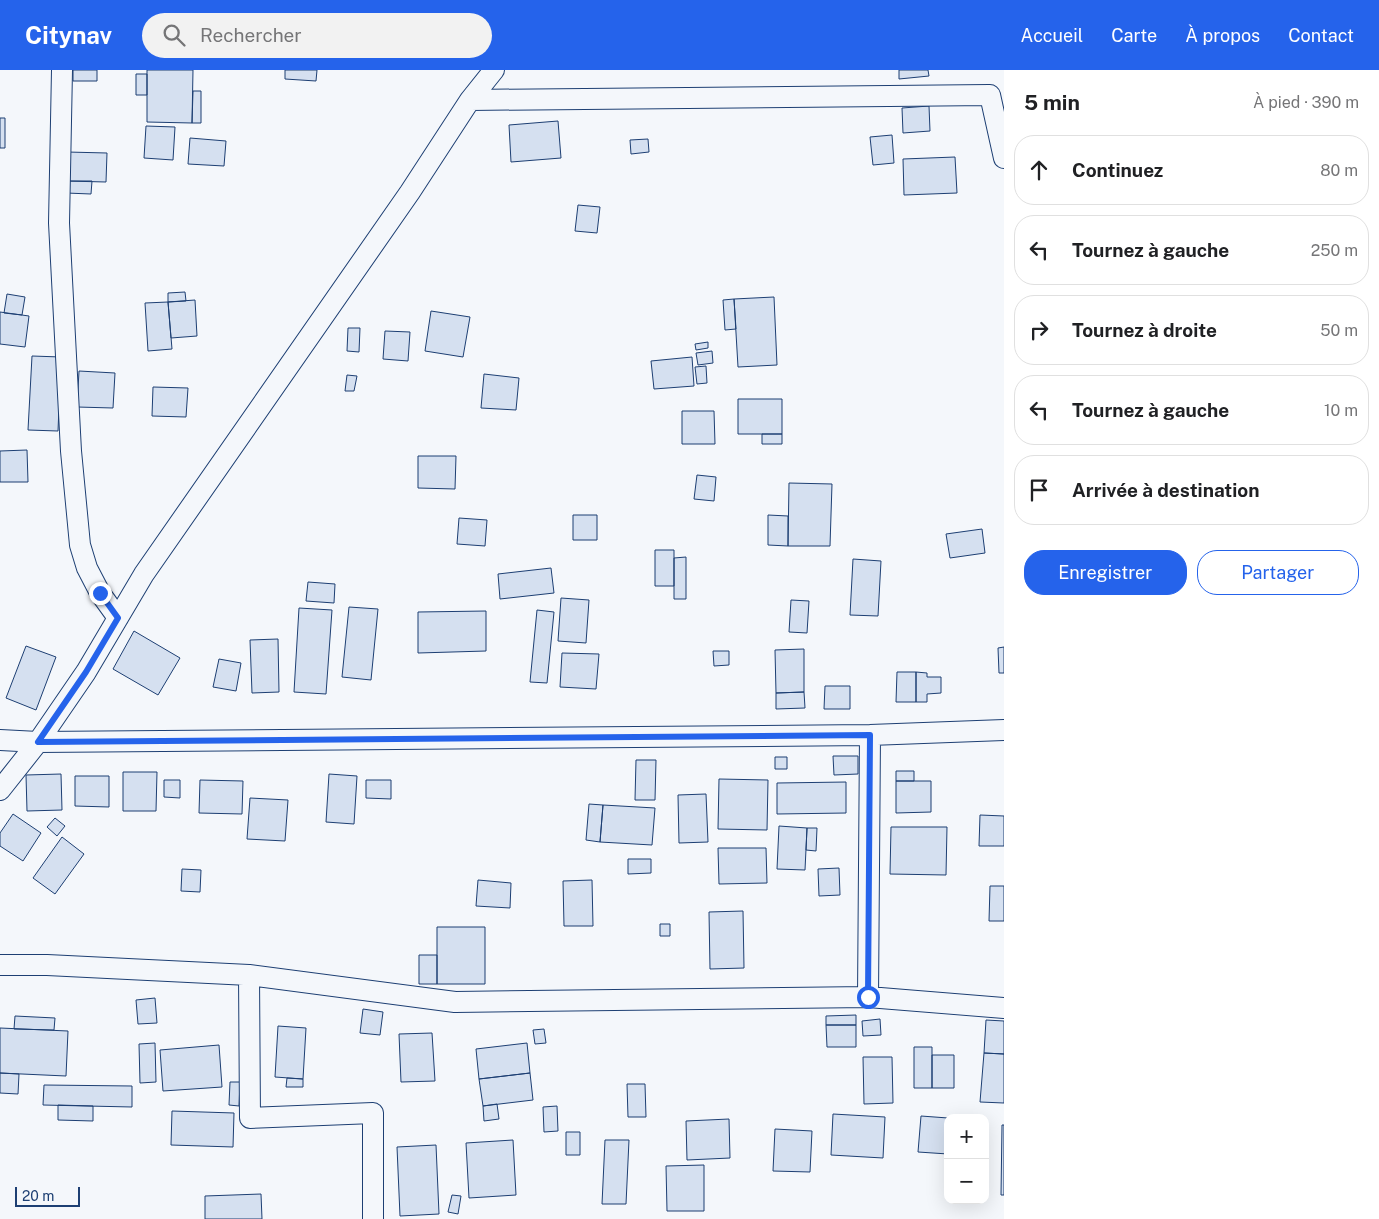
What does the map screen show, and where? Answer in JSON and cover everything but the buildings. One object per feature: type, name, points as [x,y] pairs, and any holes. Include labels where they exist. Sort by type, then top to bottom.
[{"type":"street","points":[[62,70],[58,223],[72,451],[80,545],[100,593],[118,618]]},
{"type":"street","points":[[0,790],[38,742],[86,672],[144,574],[410,192],[470,100],[494,70]]},
{"type":"street","points":[[470,100],[990,95],[1004,158]]},
{"type":"street","points":[[0,740],[38,742],[870,735],[1004,730]]},
{"type":"street","points":[[868,997],[870,735]]},
{"type":"street","points":[[0,966],[46,966],[249,975],[455,1002],[868,997],[1004,1008]]},
{"type":"street","points":[[249,975],[250,1118],[373,1112],[373,1219]]},
{"type":"route","points":[[100,593],[118,618],[86,672],[38,742],[870,735],[868,997]]}]
